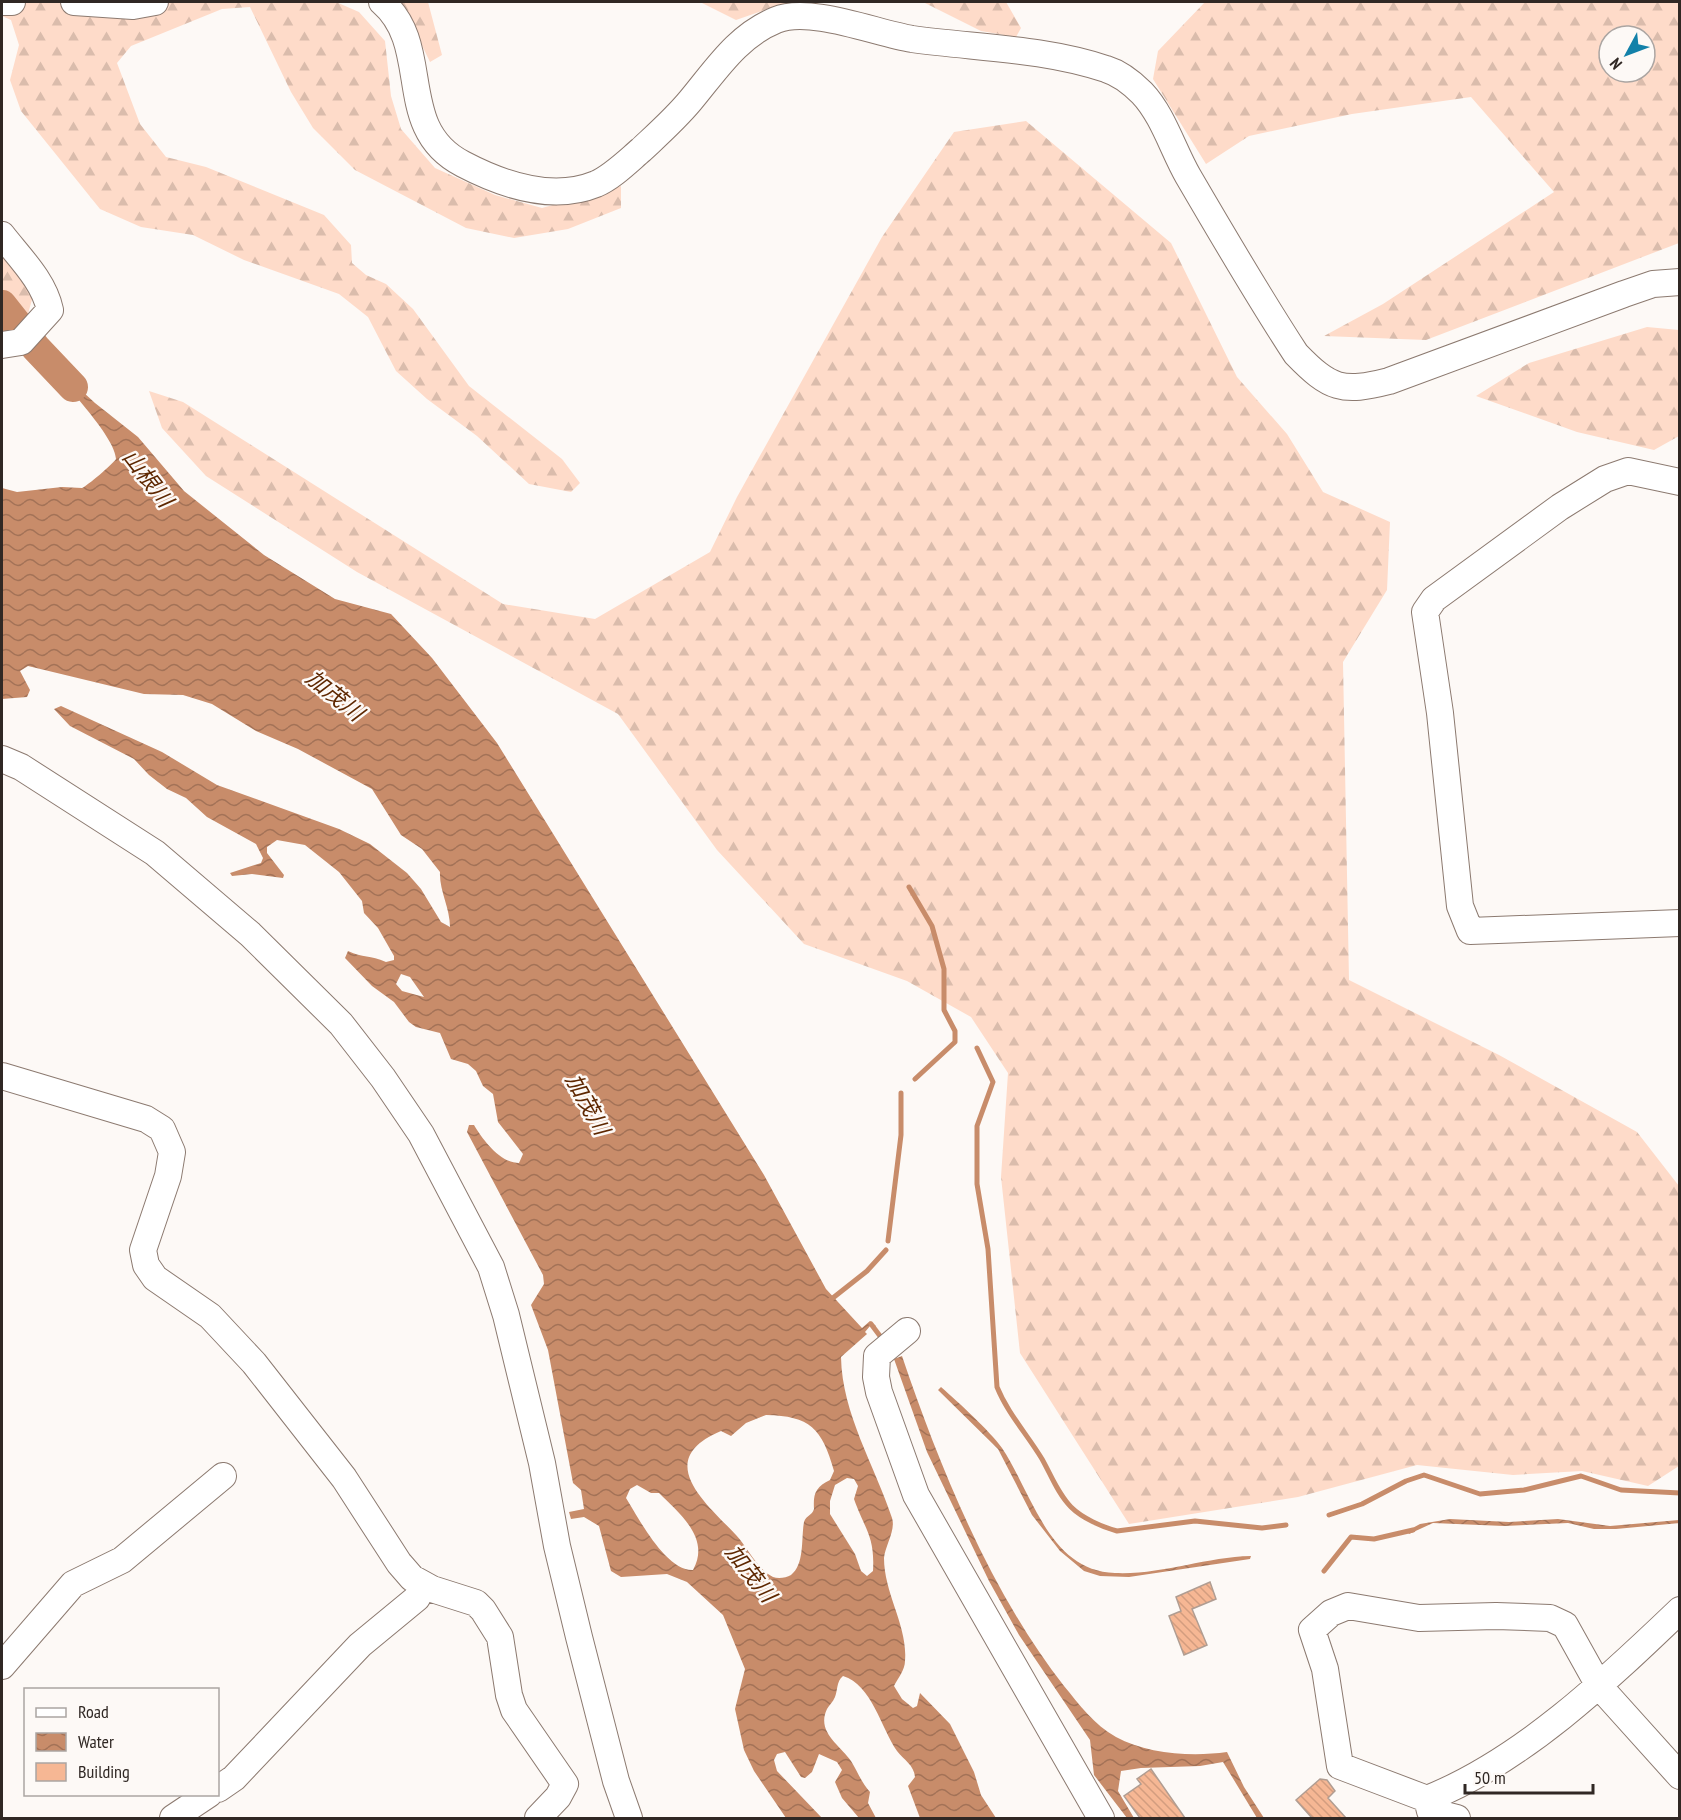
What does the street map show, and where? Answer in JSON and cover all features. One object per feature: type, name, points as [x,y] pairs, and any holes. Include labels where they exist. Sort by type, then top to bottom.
[{"type":"street","points":[[2,2],[12,2]]},
{"type":"street","points":[[74,2],[133,6],[155,2]]},
{"type":"street","points":[[382,2],[404,28],[410,45],[416,98],[423,120],[432,137],[447,154],[462,164],[522,188],[546,192],[570,192],[598,183],[622,166],[672,123],[713,69],[759,28],[780,18],[826,11],[910,38],[1020,50],[1064,58],[1109,70],[1129,82],[1144,96],[1186,174],[1296,354],[1317,376],[1341,388],[1362,388],[1389,381],[1653,284],[1680,282]]},
{"type":"street","points":[[2,235],[32,273],[47,297],[50,310],[21,342],[2,345]]},
{"type":"street","points":[[1680,482],[1628,471],[1605,479],[1560,507],[1434,599],[1425,612],[1440,712],[1460,906],[1470,931],[1680,923]]},
{"type":"street","points":[[2,759],[21,767],[155,853],[250,934],[341,1024],[383,1078],[421,1134],[491,1267],[506,1315],[538,1442],[557,1546],[616,1781],[629,1818]]},
{"type":"street","points":[[2,1076],[146,1119],[162,1129],[172,1152],[168,1176],[143,1250],[146,1265],[155,1278],[210,1316],[254,1363],[344,1478],[399,1563],[423,1586],[476,1603],[492,1622],[502,1645],[509,1695],[514,1710],[565,1784],[558,1797],[538,1818]]},
{"type":"street","points":[[907,1331],[877,1356],[876,1377],[898,1450],[916,1495],[1101,1818]]},
{"type":"street","points":[[2,1665],[73,1584],[123,1560],[223,1476]]},
{"type":"street","points":[[219,1788],[234,1778],[360,1645],[417,1598],[423,1586]]},
{"type":"street","points":[[1680,1610],[1599,1686],[1502,1760],[1462,1785],[1428,1799],[1340,1766],[1325,1669],[1312,1630],[1331,1613],[1348,1606],[1419,1618],[1496,1616],[1550,1618],[1565,1625],[1570,1631],[1599,1686],[1680,1776]]},
{"type":"street","points":[[173,1818],[206,1796]]},
{"type":"street","points":[[1428,1799],[1430,1811],[1457,1818]]},
{"type":"green space","points":[[2,2],[336,2],[359,12],[385,41],[391,96],[401,129],[435,168],[495,195],[542,208],[621,186],[621,208],[568,229],[514,238],[466,228],[355,170],[313,128],[291,92],[250,7],[222,9],[131,46],[117,63],[140,124],[166,157],[206,167],[324,215],[351,245],[352,263],[366,275],[386,284],[413,309],[469,386],[562,459],[580,483],[571,492],[529,484],[477,436],[427,399],[396,371],[368,317],[339,294],[244,260],[193,235],[141,227],[100,209],[21,111],[10,80],[19,45],[11,20],[2,16]]},
{"type":"green space","points":[[401,2],[428,2],[442,55],[430,62]]},
{"type":"green space","points":[[700,2],[818,2],[817,9],[773,7],[736,20]]},
{"type":"green space","points":[[923,2],[1006,2],[1021,28],[1016,37],[981,31]]},
{"type":"green space","points":[[1205,2],[1679,2],[1679,243],[1426,340],[1324,336],[1383,304],[1554,192],[1471,97],[1352,114],[1249,136],[1206,164],[1153,79],[1158,51]]},
{"type":"green space","points":[[1026,121],[1171,243],[1237,377],[1287,434],[1323,492],[1390,522],[1387,590],[1343,662],[1349,980],[1499,1055],[1637,1132],[1679,1186],[1679,1466],[1648,1486],[1582,1471],[1513,1475],[1417,1465],[1298,1497],[1129,1524],[1020,1353],[1001,1177],[1008,1073],[971,1017],[907,981],[804,944],[717,850],[618,714],[357,572],[206,476],[162,428],[149,391],[183,402],[503,604],[595,619],[710,552],[737,497],[882,237],[954,132]]},
{"type":"green space","points":[[2,253],[33,296],[26,321],[10,330],[2,329]]},
{"type":"green space","points":[[1647,327],[1679,330],[1679,436],[1654,450],[1577,432],[1476,396],[1529,363]]},
{"type":"water","name":"加茂川","points":[[46,358],[95,403],[138,437],[184,491],[264,555],[335,599],[391,614],[432,658],[497,743],[764,1175],[826,1289],[862,1328],[870,1321],[876,1326],[874,1328],[870,1326],[865,1332],[867,1334],[841,1357],[847,1399],[853,1419],[893,1523],[884,1558],[885,1571],[905,1648],[904,1668],[894,1686],[902,1699],[913,1708],[917,1706],[920,1693],[950,1724],[974,1772],[981,1795],[996,1818],[920,1818],[908,1786],[915,1777],[913,1769],[891,1742],[869,1698],[853,1681],[843,1676],[824,1717],[825,1725],[831,1738],[851,1761],[870,1792],[868,1803],[876,1818],[859,1818],[842,1798],[835,1782],[842,1770],[837,1762],[819,1754],[812,1772],[805,1778],[801,1777],[785,1752],[777,1754],[774,1760],[777,1771],[822,1818],[786,1818],[754,1771],[744,1750],[735,1709],[745,1669],[723,1615],[687,1582],[667,1574],[621,1577],[611,1571],[599,1526],[584,1517],[571,1519],[569,1512],[584,1509],[581,1490],[573,1483],[548,1350],[531,1305],[544,1284],[543,1275],[467,1132],[469,1125],[474,1125],[487,1144],[499,1155],[519,1163],[523,1154],[498,1122],[493,1094],[483,1086],[476,1071],[468,1064],[451,1059],[440,1033],[416,1027],[409,1022],[394,1002],[372,986],[345,958],[348,951],[386,962],[394,960],[394,956],[378,928],[364,913],[362,901],[339,872],[305,845],[277,840],[267,847],[267,853],[284,875],[283,878],[252,874],[232,876],[230,873],[261,863],[263,858],[256,844],[207,817],[186,798],[167,789],[149,775],[134,759],[70,726],[54,709],[61,706],[162,752],[217,785],[339,829],[370,844],[407,873],[421,889],[441,922],[450,927],[440,872],[422,849],[401,835],[372,789],[298,749],[256,731],[212,704],[183,695],[144,694],[28,666],[20,671],[30,690],[27,697],[2,699],[2,488],[17,492],[62,487],[82,488],[116,459],[114,449],[97,423],[44,360]],"holes":[[[401,974],[410,977],[424,997],[402,991],[396,984]],[[766,1415],[794,1418],[804,1422],[812,1427],[825,1444],[834,1471],[830,1480],[816,1491],[814,1509],[804,1522],[799,1564],[791,1575],[784,1577],[773,1577],[757,1564],[736,1535],[711,1509],[691,1482],[688,1468],[690,1455],[701,1442],[721,1431],[731,1436],[746,1423]],[[847,1478],[854,1479],[858,1486],[854,1499],[872,1549],[873,1571],[867,1576],[861,1571],[855,1554],[830,1514],[830,1501],[835,1485]],[[637,1485],[651,1493],[659,1493],[683,1518],[690,1527],[698,1547],[698,1558],[693,1570],[683,1568],[673,1562],[654,1542],[626,1498],[630,1489]]]},
{"type":"water","points":[[902,1356],[933,1442],[970,1528],[1013,1611],[1064,1686],[1087,1714],[1108,1732],[1128,1743],[1170,1753],[1227,1752],[1244,1787],[1264,1818],[1257,1818],[1223,1762],[1200,1766],[1121,1771],[1118,1791],[1134,1818],[1127,1818],[1094,1775],[1090,1740],[1019,1635],[989,1581],[927,1452],[894,1359]]},
{"type":"water","points":[[941,1387],[982,1425],[1002,1448],[1045,1527],[1074,1559],[1092,1569],[1132,1573],[1217,1559],[1251,1556],[1250,1559],[1129,1577],[1100,1576],[1084,1571],[1060,1551],[1032,1515],[998,1449],[938,1390]]},
{"type":"water","points":[[1450,1519],[1509,1522],[1558,1519],[1610,1526],[1679,1520],[1680,1523],[1594,1529],[1568,1523],[1504,1526],[1433,1523],[1409,1534],[1407,1531],[1420,1524]]},
{"type":"building","points":[[1210,1582],[1216,1599],[1192,1609],[1207,1645],[1184,1655],[1169,1616],[1181,1611],[1176,1597]]},
{"type":"building","points":[[1151,1769],[1185,1818],[1140,1818],[1124,1796],[1141,1784],[1137,1779]]},
{"type":"building","points":[[1320,1779],[1327,1780],[1335,1791],[1328,1798],[1346,1818],[1312,1818],[1296,1800]]},
{"type":"waterway","name":"山根川","points":[[2,305],[36,348],[73,387]]},
{"type":"waterway","points":[[909,887],[932,926],[944,969],[944,1010],[955,1031],[955,1042],[915,1079]]},
{"type":"waterway","points":[[977,1048],[993,1082],[977,1126],[977,1184],[988,1249],[997,1387],[1062,1496],[1081,1515],[1099,1525],[1117,1531],[1195,1521],[1262,1528],[1286,1525]]},
{"type":"waterway","points":[[888,1241],[901,1135],[901,1093]]},
{"type":"waterway","points":[[829,1301],[867,1271],[886,1250]]},
{"type":"waterway","points":[[871,1324],[883,1340]]},
{"type":"waterway","points":[[1329,1515],[1362,1504],[1406,1481],[1424,1475],[1480,1494],[1524,1490],[1581,1476],[1621,1490],[1680,1493]]},
{"type":"waterway","points":[[1324,1571],[1351,1537],[1374,1539],[1413,1530]]}]
